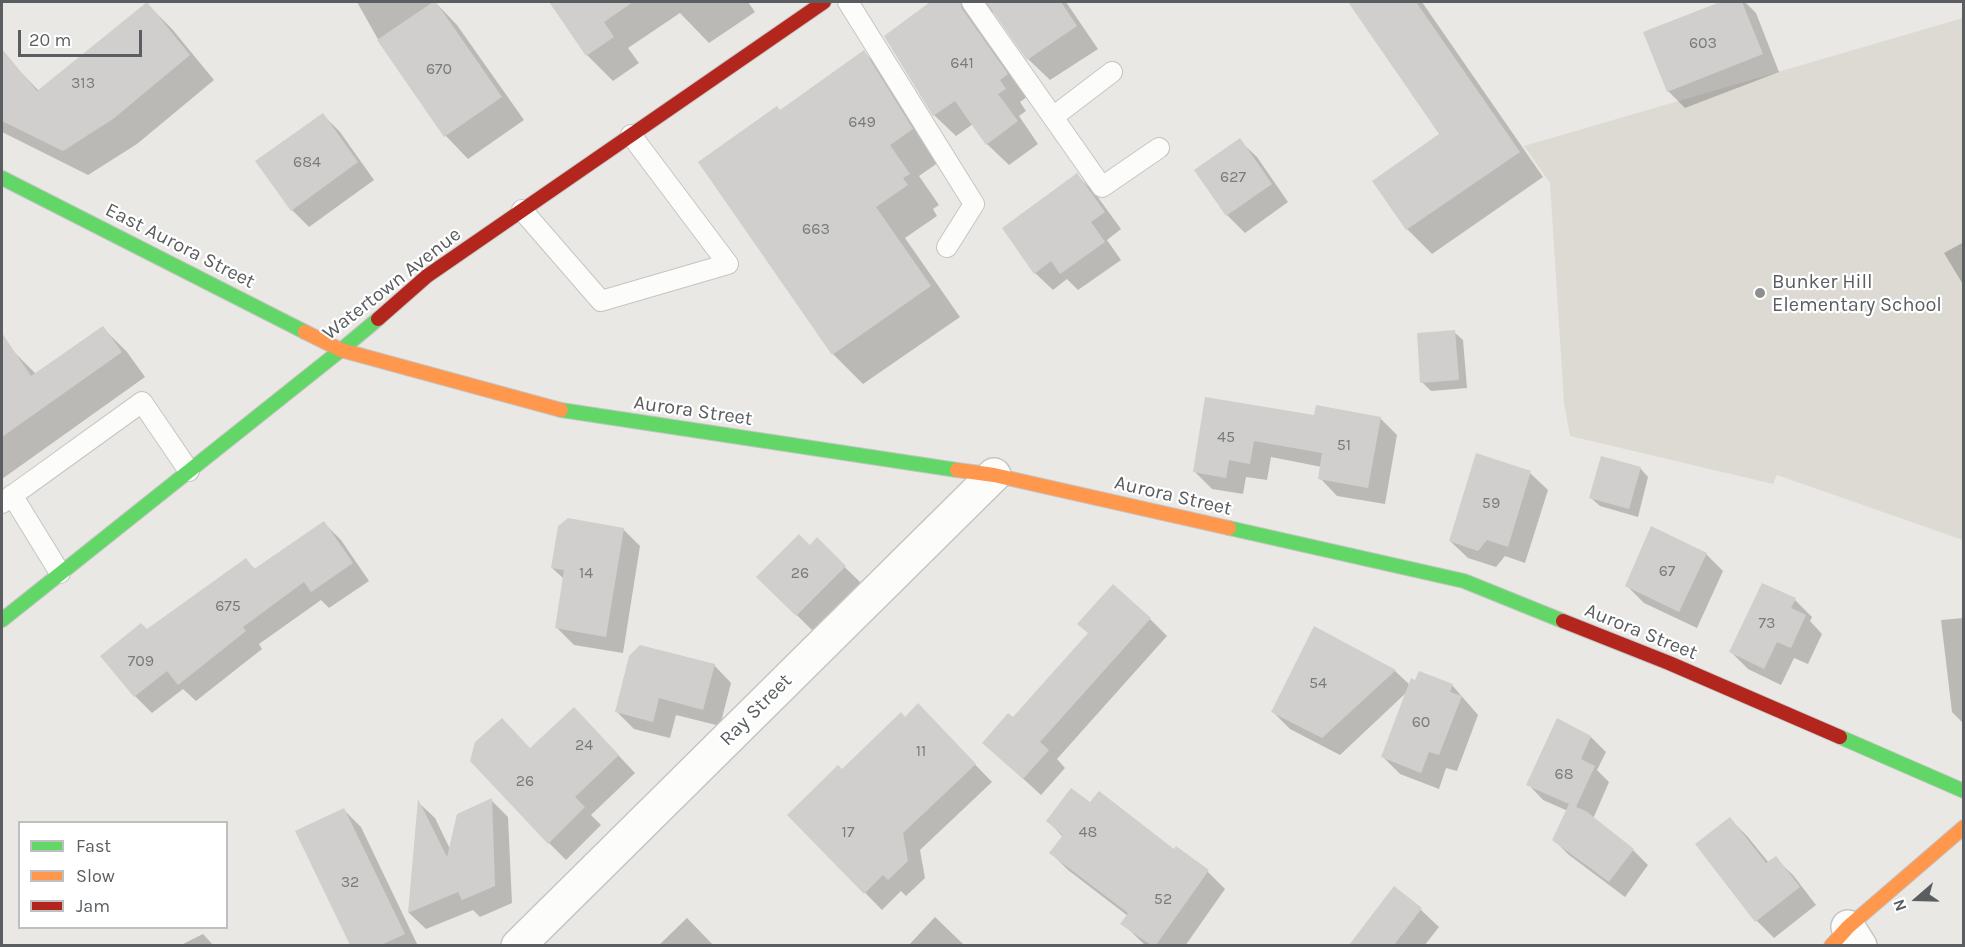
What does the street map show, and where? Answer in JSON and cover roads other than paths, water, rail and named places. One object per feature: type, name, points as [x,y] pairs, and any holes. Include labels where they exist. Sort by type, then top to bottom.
[{"type":"main road","name":"Watertown Avenue","points":[[2,620],[341,350],[427,276],[824,2]]},
{"type":"main road","name":"East Aurora Street","points":[[2,178],[341,350]]},
{"type":"main road","name":"Aurora Street","points":[[341,350],[551,409],[994,475],[1464,581],[1669,663],[1964,792]]},
{"type":"main road","points":[[1847,939],[1964,827]]},
{"type":"street","name":"Ray Street","points":[[518,945],[994,475]]},
{"type":"lane","points":[[848,2],[974,204],[947,247]]},
{"type":"lane","points":[[972,2],[1102,187],[1160,148]]},
{"type":"lane","points":[[1053,117],[1112,72]]},
{"type":"lane","points":[[522,210],[601,301],[728,264],[631,135]]},
{"type":"lane","points":[[60,573],[7,499],[141,402],[189,471]]},
{"type":"place","name":"Bunker Hill Elementary School","points":[[1760,293]]}]
